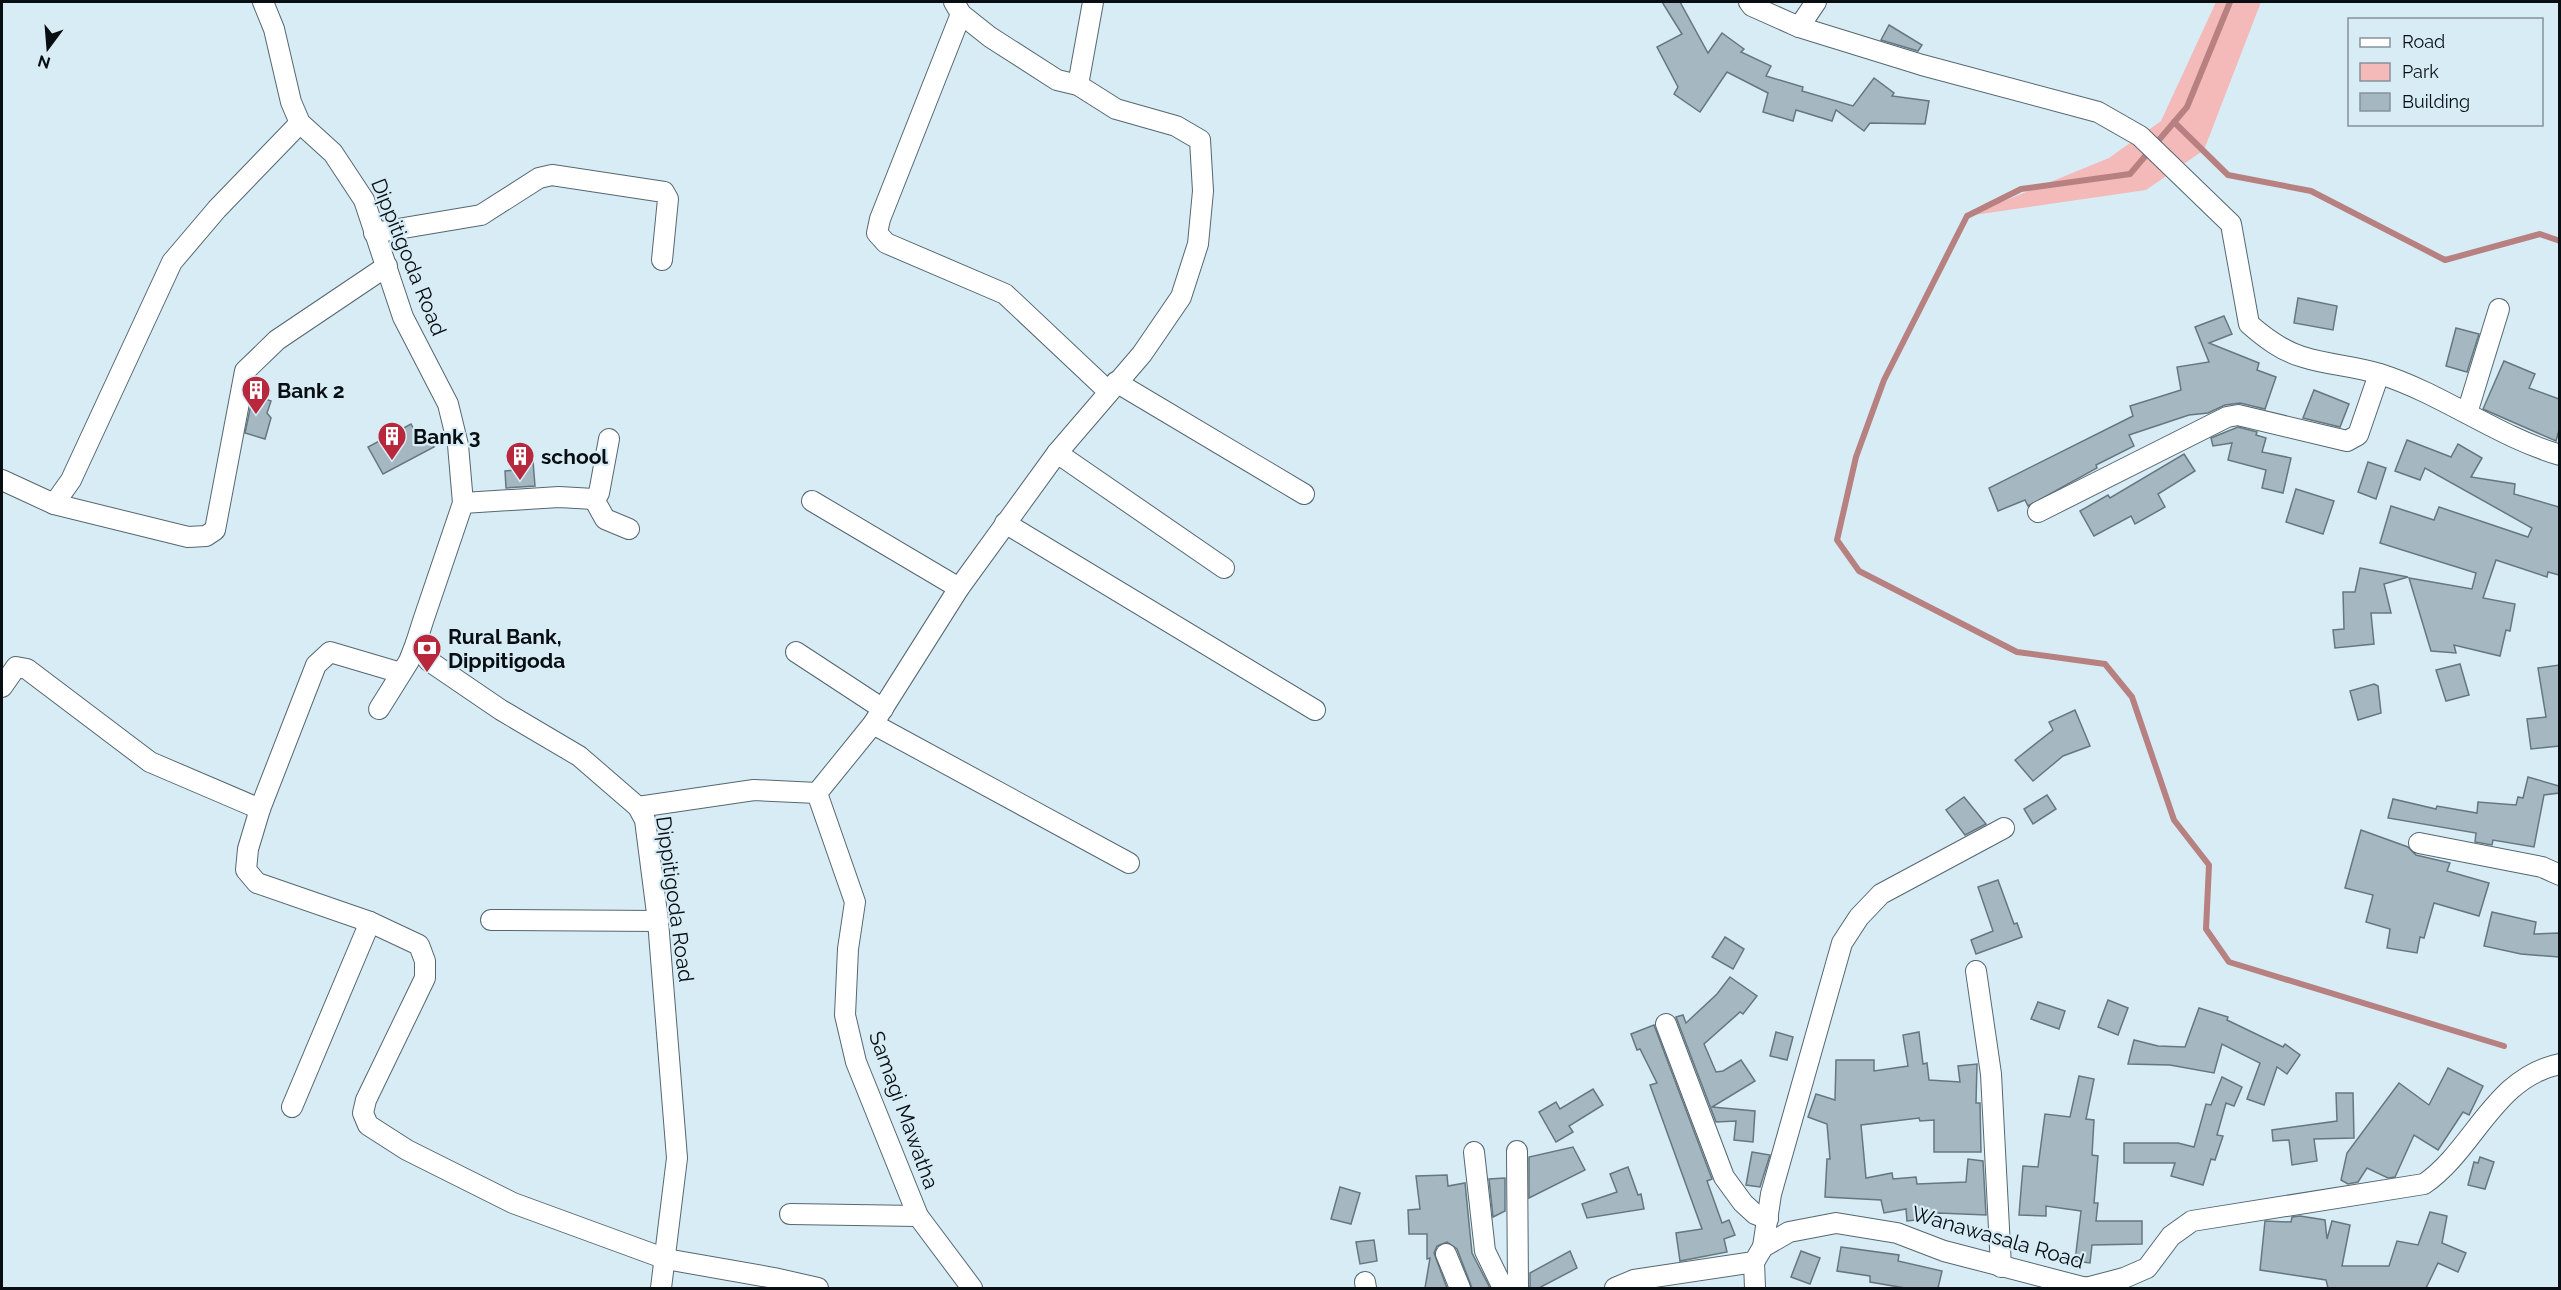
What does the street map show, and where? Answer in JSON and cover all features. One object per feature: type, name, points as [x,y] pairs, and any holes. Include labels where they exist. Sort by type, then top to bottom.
[{"type":"street","points":[[54,504],[71,480],[172,262],[217,209],[300,123],[274,29],[263,2]]},
{"type":"street","points":[[1078,85],[1093,2]]},
{"type":"street","points":[[1749,2],[1752,6],[1798,27],[1922,65],[2098,112],[2140,136],[2230,224],[2249,324],[2273,344],[2302,357],[2379,374],[2467,413],[2506,436],[2559,455]]},
{"type":"street","points":[[1798,27],[1816,2]]},
{"type":"street","points":[[638,807],[754,790],[817,793],[878,717],[959,588],[1005,523],[1057,453],[1112,386],[1142,354],[1181,297],[1198,244],[1203,191],[1200,140],[1176,126],[1116,110],[1078,85],[1057,80],[990,37],[958,8],[880,219],[877,233],[886,243],[1005,294],[1112,386],[1304,494]]},
{"type":"street","name":"Dippitigoda Road","points":[[300,123],[333,153],[364,200],[403,317],[448,404],[458,445],[463,503],[416,644],[429,661],[501,710],[579,756],[638,807],[645,820],[658,921],[677,1158],[661,1288]]},
{"type":"street","points":[[374,233],[482,215],[539,178],[552,175],[664,192],[668,199],[662,260]]},
{"type":"street","points":[[2,480],[54,504],[188,537],[206,536],[215,530],[245,371],[277,340],[387,266]]},
{"type":"street","points":[[2467,413],[2499,309]]},
{"type":"street","points":[[2038,512],[2228,417],[2238,415],[2347,441],[2358,435],[2379,374]]},
{"type":"street","points":[[463,503],[559,497],[594,499],[600,493],[609,439]]},
{"type":"street","points":[[1057,453],[1224,567]]},
{"type":"street","points":[[594,499],[605,519],[629,529]]},
{"type":"street","points":[[812,501],[959,588]]},
{"type":"street","points":[[1005,523],[1316,710]]},
{"type":"street","points":[[379,709],[401,674],[416,644]]},
{"type":"street","points":[[401,674],[330,652],[316,665],[260,809],[248,849],[246,870],[257,883],[370,922],[419,945],[425,961],[425,978],[366,1100],[363,1113],[368,1125],[407,1150],[513,1203],[666,1260],[774,1278],[818,1288]]},
{"type":"street","points":[[796,652],[878,717],[1129,863]]},
{"type":"street","points":[[2,687],[16,667],[27,669],[150,762],[260,809]]},
{"type":"street","name":"Samagi Mawatha","points":[[817,793],[855,902],[848,949],[845,1015],[856,1062],[918,1216],[972,1288]]},
{"type":"street","points":[[1755,1288],[1771,1194],[1842,944],[1859,917],[1881,894],[2004,828]]},
{"type":"street","points":[[2419,843],[2542,867],[2559,875]]},
{"type":"street","points":[[491,920],[658,921]]},
{"type":"street","points":[[292,1107],[370,922]]},
{"type":"street","points":[[1976,971],[1991,1074],[2001,1267]]},
{"type":"street","points":[[1666,1024],[1724,1177],[1743,1203],[1755,1214],[1768,1219]]},
{"type":"street","points":[[2145,1288],[2147,1268],[2171,1236],[2192,1221],[2424,1185],[2438,1175],[2508,1093],[2525,1077],[2559,1064]]},
{"type":"street","points":[[1517,1150],[1518,1288]]},
{"type":"street","points":[[1474,1152],[1485,1251],[1503,1288]]},
{"type":"street","points":[[790,1214],[918,1216]]},
{"type":"street","name":"Wanawasala Road","points":[[1615,1288],[1634,1280],[1759,1254],[1789,1232],[1836,1222],[1897,1233],[1944,1251],[2086,1288],[2124,1278],[2147,1268]]},
{"type":"street","points":[[1446,1254],[1460,1288]]},
{"type":"green space","points":[[2216,2],[2261,2],[2204,150],[2146,190],[1967,216],[2109,158],[2161,121]]},
{"type":"building","points":[[1662,2],[1680,2],[1708,53],[1722,33],[1744,49],[1741,52],[1771,66],[1766,76],[1803,87],[1802,91],[1853,106],[1874,78],[1894,93],[1892,96],[1929,101],[1925,124],[1870,123],[1864,131],[1836,110],[1832,121],[1796,110],[1793,121],[1763,112],[1768,93],[1727,72],[1700,112],[1674,94],[1678,87],[1657,47],[1682,34]]},
{"type":"building","points":[[1889,25],[1922,45],[1918,51],[1881,40]]},
{"type":"building","points":[[2298,298],[2337,306],[2333,330],[2294,323]]},
{"type":"building","points":[[2224,316],[2232,334],[2209,343],[2259,363],[2257,370],[2276,377],[2265,409],[2240,403],[2225,405],[2208,413],[2189,415],[2129,435],[2134,446],[2096,465],[2097,468],[2028,506],[2025,500],[1998,511],[1989,488],[2133,416],[2130,406],[2181,390],[2177,367],[2209,362],[2195,327]]},
{"type":"building","points":[[2456,328],[2479,334],[2467,372],[2446,366]]},
{"type":"building","points":[[2504,361],[2535,374],[2529,388],[2559,399],[2559,430],[2556,441],[2483,409]]},
{"type":"building","points":[[2314,390],[2349,404],[2340,427],[2303,418]]},
{"type":"building","name":"Bank 2","points":[[253,395],[271,401],[267,413],[271,418],[265,439],[245,433]]},
{"type":"building","name":"Bank 3","points":[[411,424],[416,433],[424,429],[434,447],[383,474],[368,447]]},
{"type":"building","points":[[2238,427],[2257,432],[2256,435],[2266,438],[2262,452],[2291,458],[2283,493],[2262,488],[2266,470],[2228,460],[2232,443],[2213,446],[2211,438]]},
{"type":"building","points":[[2407,440],[2451,457],[2458,444],[2482,458],[2471,477],[2515,484],[2514,494],[2559,507],[2559,575],[2548,572],[2547,577],[2496,560],[2483,598],[2515,604],[2510,631],[2506,630],[2500,656],[2454,645],[2456,653],[2431,651],[2409,578],[2472,589],[2476,573],[2380,543],[2391,506],[2434,520],[2439,507],[2528,537],[2532,528],[2425,468],[2420,480],[2395,471]]},
{"type":"building","points":[[2184,454],[2195,471],[2158,494],[2165,507],[2135,524],[2131,516],[2094,536],[2080,511],[2108,495],[2110,498]]},
{"type":"building","name":"school","points":[[533,461],[535,486],[506,488],[505,471],[514,470],[513,462]]},
{"type":"building","points":[[2368,462],[2386,468],[2376,499],[2358,492]]},
{"type":"building","points":[[2296,489],[2334,501],[2323,534],[2286,522]]},
{"type":"building","points":[[2360,568],[2408,577],[2384,584],[2391,613],[2371,613],[2374,644],[2335,648],[2333,630],[2344,629],[2343,592],[2355,592]]},
{"type":"building","points":[[2460,664],[2469,695],[2446,701],[2436,670]]},
{"type":"building","points":[[2559,665],[2559,746],[2531,749],[2527,719],[2546,717],[2538,668]]},
{"type":"building","points":[[2374,684],[2378,686],[2381,713],[2358,720],[2350,691]]},
{"type":"building","points":[[2075,710],[2090,746],[2063,756],[2033,781],[2015,760],[2053,730],[2049,722]]},
{"type":"building","points":[[2528,777],[2559,786],[2559,793],[2544,795],[2534,847],[2493,840],[2492,845],[2475,842],[2476,833],[2388,818],[2393,799],[2436,809],[2437,806],[2477,813],[2478,802],[2516,805],[2518,797],[2523,798]]},
{"type":"building","points":[[2047,795],[2056,809],[2033,824],[2024,809]]},
{"type":"building","points":[[1964,797],[1986,824],[1965,835],[1946,810]]},
{"type":"building","points":[[2361,830],[2408,847],[2416,855],[2450,863],[2447,871],[2489,883],[2479,916],[2434,903],[2424,938],[2420,937],[2417,953],[2387,948],[2390,929],[2366,922],[2373,895],[2345,888]]},
{"type":"building","points":[[1998,880],[2014,924],[2017,923],[2022,937],[1976,954],[1971,940],[1993,931],[1978,887]]},
{"type":"building","points":[[2492,912],[2536,922],[2534,934],[2559,933],[2559,957],[2521,954],[2484,946]]},
{"type":"building","points":[[1725,937],[1744,949],[1733,969],[1712,957]]},
{"type":"building","points":[[1730,977],[1757,996],[1743,1014],[1740,1012],[1704,1044],[1716,1072],[1723,1071],[1741,1060],[1755,1081],[1712,1107],[1755,1111],[1753,1142],[1734,1140],[1736,1121],[1716,1122],[1676,1017],[1683,1015],[1686,1023],[1717,994]]},
{"type":"building","points":[[2108,1000],[2128,1008],[2118,1035],[2098,1027]]},
{"type":"building","points":[[2038,1002],[2065,1011],[2059,1029],[2031,1019]]},
{"type":"building","points":[[2199,1008],[2228,1017],[2227,1020],[2283,1047],[2285,1044],[2300,1055],[2287,1074],[2277,1067],[2264,1105],[2247,1099],[2260,1063],[2222,1044],[2214,1073],[2170,1065],[2128,1064],[2134,1040],[2158,1046],[2185,1047]]},
{"type":"building","points":[[1654,1025],[1712,1179],[1707,1181],[1722,1223],[1729,1220],[1735,1235],[1724,1239],[1727,1252],[1680,1261],[1676,1233],[1702,1229],[1650,1085],[1657,1083],[1640,1049],[1637,1050],[1631,1034]]},
{"type":"building","points":[[1776,1032],[1793,1037],[1787,1060],[1770,1056]]},
{"type":"building","points":[[1919,1032],[1923,1064],[1927,1063],[1929,1080],[1960,1082],[1958,1066],[1977,1064],[1976,1103],[1980,1103],[1981,1152],[1934,1152],[1934,1120],[1920,1121],[1919,1118],[1861,1125],[1866,1178],[1892,1173],[1893,1179],[1916,1177],[1917,1184],[1966,1182],[1968,1159],[1983,1161],[1986,1215],[1938,1213],[1937,1218],[1907,1221],[1906,1209],[1884,1213],[1881,1200],[1825,1197],[1827,1159],[1830,1159],[1827,1124],[1808,1117],[1816,1094],[1835,1100],[1836,1060],[1874,1060],[1874,1071],[1908,1066],[1903,1035]]},
{"type":"building","points":[[2448,1068],[2483,1086],[2469,1115],[2463,1112],[2438,1150],[2414,1135],[2395,1177],[2388,1178],[2367,1168],[2358,1182],[2348,1184],[2341,1180],[2347,1153],[2399,1083],[2429,1105]]},
{"type":"building","points":[[2079,1076],[2094,1079],[2086,1119],[2094,1120],[2092,1155],[2098,1156],[2094,1203],[2098,1203],[2096,1221],[2142,1221],[2142,1244],[2092,1245],[2090,1263],[2075,1261],[2081,1211],[2046,1206],[2046,1216],[2019,1215],[2023,1166],[2038,1167],[2045,1114],[2070,1117]]},
{"type":"building","points":[[2222,1077],[2242,1087],[2234,1106],[2226,1103],[2217,1135],[2223,1136],[2215,1160],[2211,1159],[2203,1185],[2171,1176],[2175,1163],[2124,1163],[2124,1143],[2178,1143],[2194,1147],[2206,1104],[2211,1105]]},
{"type":"building","points":[[1593,1089],[1603,1105],[1569,1126],[1573,1132],[1556,1142],[1539,1112],[1556,1102],[1560,1109]]},
{"type":"building","points":[[2336,1093],[2353,1093],[2354,1138],[2314,1139],[2317,1161],[2292,1165],[2289,1140],[2273,1141],[2272,1130],[2337,1121]]},
{"type":"building","points":[[1573,1147],[1585,1170],[1529,1198],[1529,1157]]},
{"type":"building","points":[[1752,1152],[1770,1155],[1760,1187],[1746,1185]]},
{"type":"building","points":[[2480,1157],[2494,1162],[2485,1189],[2468,1185],[2474,1162],[2478,1163]]},
{"type":"building","points":[[1628,1167],[1638,1195],[1641,1194],[1644,1209],[1587,1218],[1582,1204],[1617,1192],[1610,1174]]},
{"type":"building","points":[[1447,1175],[1448,1186],[1465,1183],[1472,1253],[1490,1288],[1472,1288],[1457,1249],[1447,1242],[1437,1246],[1434,1253],[1447,1288],[1425,1288],[1430,1258],[1427,1259],[1427,1234],[1409,1234],[1408,1210],[1420,1209],[1416,1176]]},
{"type":"building","points":[[1505,1178],[1505,1211],[1493,1217],[1489,1179]]},
{"type":"building","points":[[1340,1187],[1360,1193],[1351,1224],[1331,1219]]},
{"type":"building","points":[[2430,1212],[2447,1216],[2442,1243],[2466,1253],[2458,1272],[2438,1263],[2426,1288],[2328,1288],[2326,1280],[2260,1270],[2265,1221],[2291,1222],[2292,1217],[2300,1216],[2325,1220],[2327,1239],[2332,1221],[2350,1225],[2342,1266],[2389,1266],[2397,1241],[2418,1245]]},
{"type":"building","points":[[1374,1240],[1377,1261],[1360,1264],[1356,1242]]},
{"type":"building","points":[[1841,1247],[1899,1255],[1898,1261],[1942,1271],[1938,1288],[1905,1288],[1870,1282],[1870,1276],[1837,1271]]},
{"type":"building","points":[[1570,1251],[1577,1268],[1539,1288],[1530,1288],[1530,1273]]},
{"type":"building","points":[[1801,1251],[1820,1258],[1810,1284],[1791,1277]]},
{"type":"waterway","points":[[2230,2],[2187,107],[2130,174],[2021,189],[1967,216],[1884,380],[1856,457],[1837,540],[1859,571],[2017,652],[2105,664],[2132,697],[2174,820],[2209,865],[2206,929],[2229,962],[2504,1046]]},
{"type":"waterway","points":[[2174,122],[2228,175],[2311,191],[2445,260],[2540,234],[2560,241]]},
{"type":"place","name":"Bank 2","points":[[256,416]]},
{"type":"place","name":"Bank 3","points":[[392,462]]},
{"type":"place","name":"school","points":[[520,482]]},
{"type":"place","name":"Rural Bank, Dippitigoda","points":[[427,674]]}]
